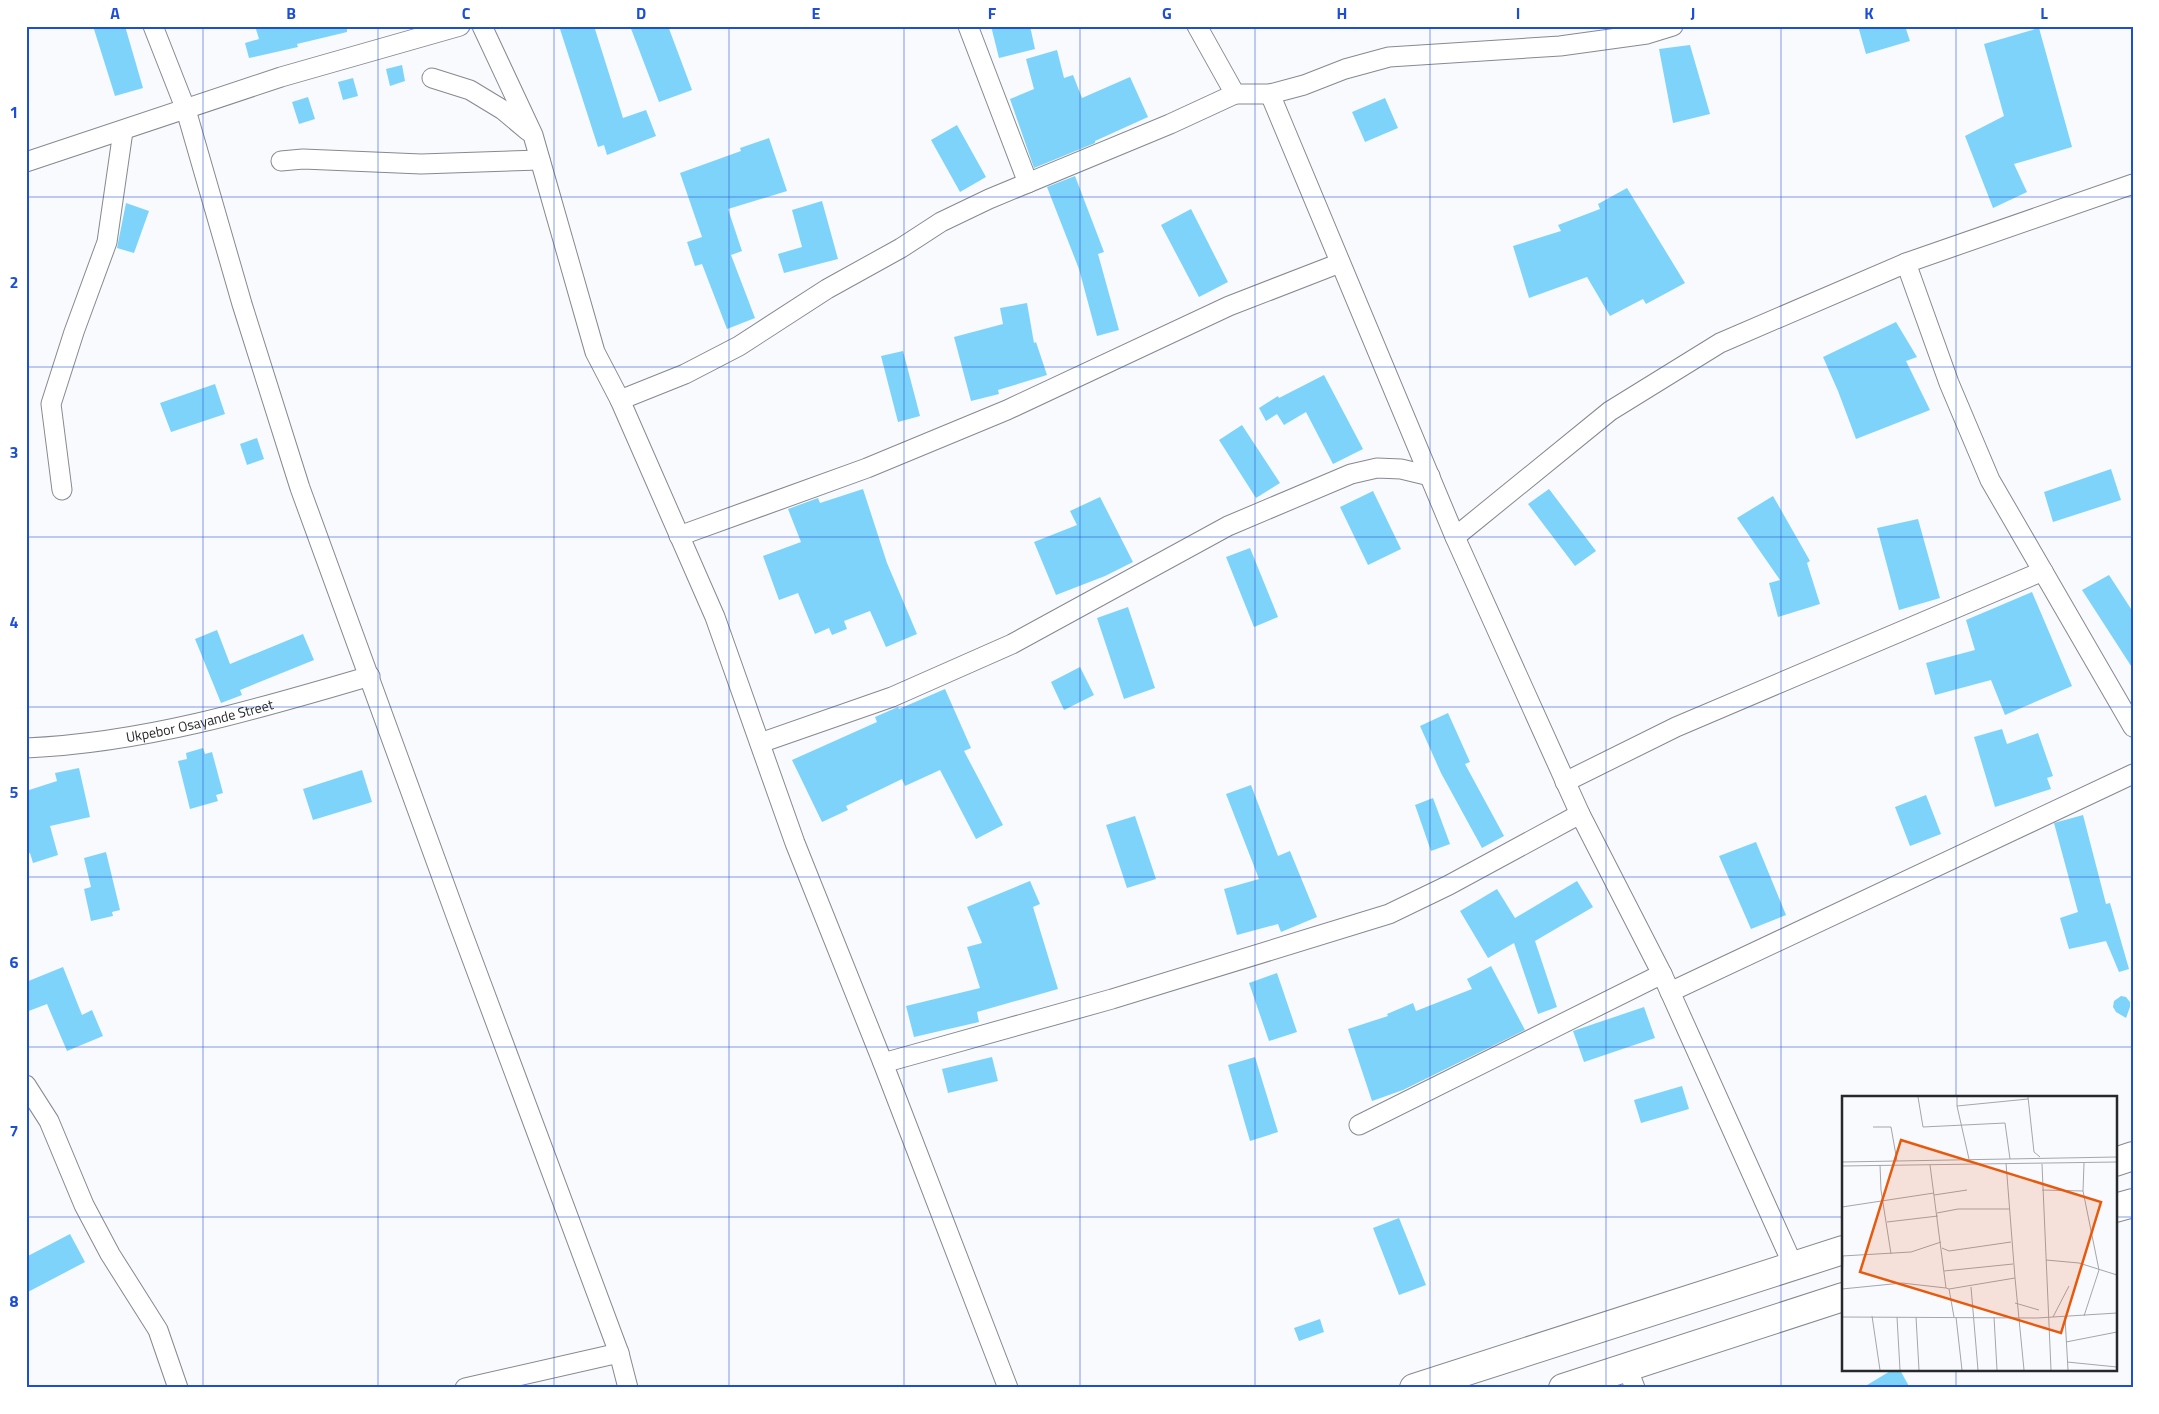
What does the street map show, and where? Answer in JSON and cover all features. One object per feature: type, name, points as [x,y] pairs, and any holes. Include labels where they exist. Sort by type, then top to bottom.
[{"type":"highway","points":[[2116,1162],[2133,1156]]},
{"type":"highway","points":[[2116,1208],[2133,1203]]},
{"type":"highway","points":[[1414,1388],[1842,1250]]},
{"type":"highway","points":[[1566,1387],[1631,1377],[1842,1298]]},
{"type":"street","points":[[153,26],[186,110],[242,304],[297,478],[459,924],[619,1353],[628,1388]]},
{"type":"street","points":[[26,162],[281,77],[460,26]]},
{"type":"street","points":[[482,26],[533,135],[595,352],[620,400],[715,617],[795,843],[883,1063],[1008,1388]]},
{"type":"street","points":[[968,26],[1028,183]]},
{"type":"street","points":[[1197,26],[1235,94]]},
{"type":"street","points":[[620,400],[685,374],[739,346],[827,289],[901,248],[941,222],[1028,183],[1170,124],[1235,94],[1270,94],[1304,86],[1345,69],[1389,57],[1560,46],[1646,34],[1673,26]]},
{"type":"street","points":[[432,78],[470,90],[503,110],[533,135]]},
{"type":"street","points":[[1270,94],[1455,537],[1580,814],[1662,974],[1793,1266]]},
{"type":"street","points":[[62,490],[51,404],[74,332],[107,242],[123,131]]},
{"type":"street","points":[[281,161],[303,159],[421,164],[540,160]]},
{"type":"street","points":[[1455,537],[1610,411],[1720,344],[1906,263],[2133,184]]},
{"type":"street","points":[[680,536],[867,468],[911,450],[1007,410],[1230,306],[1340,263]]},
{"type":"street","points":[[1906,263],[1949,384],[1990,480],[2133,726]]},
{"type":"street","points":[[760,743],[892,697],[1012,644],[1228,526],[1350,474],[1378,468],[1401,469],[1430,476]]},
{"type":"street","points":[[1566,782],[1676,727],[2043,571]]},
{"type":"street","name":"Ukpebor Osayande Street","points":[[26,748],[138,735],[253,711],[370,676]]},
{"type":"street","points":[[1670,992],[2133,774]]},
{"type":"street","points":[[883,1063],[1121,996],[1389,914],[1449,885],[1580,814]]},
{"type":"street","points":[[1359,1125],[1662,974]]},
{"type":"street","points":[[26,1085],[49,1121],[84,1204],[110,1254],[158,1330],[178,1388]]},
{"type":"street","points":[[465,1388],[619,1353]]},
{"type":"building","points":[[93,26],[125,26],[143,88],[115,96]]},
{"type":"building","points":[[255,26],[347,26],[347,32],[297,44],[298,47],[249,58],[245,43],[259,39]]},
{"type":"building","points":[[570,26],[594,26],[623,118],[646,110],[656,136],[607,155],[604,145],[598,147],[560,29]]},
{"type":"building","points":[[630,26],[668,26],[692,90],[659,102]]},
{"type":"building","points":[[991,26],[1030,26],[1035,49],[999,58]]},
{"type":"building","points":[[1858,26],[1905,26],[1910,41],[1866,54]]},
{"type":"building","points":[[2039,28],[2072,147],[2014,164],[2027,192],[1993,208],[1965,136],[2004,116],[1984,44]]},
{"type":"building","points":[[1690,45],[1710,114],[1673,123],[1659,49]]},
{"type":"building","points":[[1057,50],[1064,78],[1073,75],[1082,98],[1130,77],[1148,117],[1095,141],[1095,143],[1034,168],[1010,99],[1034,89],[1026,59]]},
{"type":"building","points":[[402,65],[405,81],[390,86],[386,69]]},
{"type":"building","points":[[353,78],[358,96],[343,100],[338,82]]},
{"type":"building","points":[[308,97],[315,119],[299,124],[292,102]]},
{"type":"building","points":[[1385,98],[1398,128],[1365,142],[1352,112]]},
{"type":"building","points":[[957,125],[986,177],[960,192],[931,140]]},
{"type":"building","points":[[769,138],[787,191],[728,209],[742,251],[731,255],[755,318],[727,329],[702,264],[695,266],[687,242],[702,237],[680,173],[741,151],[740,148]]},
{"type":"building","points":[[1075,176],[1104,252],[1098,254],[1119,330],[1097,336],[1079,269],[1047,187]]},
{"type":"building","points":[[1627,188],[1685,283],[1646,304],[1643,299],[1610,316],[1587,277],[1529,298],[1513,246],[1561,231],[1558,225],[1600,209],[1598,204]]},
{"type":"building","points":[[822,201],[838,259],[784,273],[778,254],[802,247],[792,210]]},
{"type":"building","points":[[126,203],[149,211],[134,253],[117,248]]},
{"type":"building","points":[[1191,209],[1228,282],[1199,297],[1161,225]]},
{"type":"building","points":[[1027,303],[1034,343],[1036,342],[1047,375],[998,390],[999,394],[971,401],[954,337],[1003,324],[1000,308]]},
{"type":"building","points":[[1896,322],[1917,357],[1906,361],[1930,410],[1856,439],[1823,357]]},
{"type":"building","points":[[903,351],[920,416],[898,422],[881,356]]},
{"type":"building","points":[[1324,375],[1363,449],[1333,464],[1306,412],[1284,425],[1277,414],[1266,421],[1259,408],[1278,396],[1279,398]]},
{"type":"building","points":[[215,384],[225,414],[171,432],[160,403]]},
{"type":"building","points":[[1242,425],[1280,483],[1256,498],[1219,440]]},
{"type":"building","points":[[257,438],[264,459],[247,465],[240,444]]},
{"type":"building","points":[[2111,469],[2121,500],[2053,522],[2044,492]]},
{"type":"building","points":[[863,489],[887,563],[917,634],[886,647],[870,611],[844,621],[847,629],[832,635],[829,628],[815,634],[798,593],[779,600],[763,556],[801,542],[788,509],[818,498],[820,503]]},
{"type":"building","points":[[1549,489],[1596,551],[1575,566],[1528,504]]},
{"type":"building","points":[[1373,491],[1401,549],[1368,565],[1340,507]]},
{"type":"building","points":[[1773,496],[1810,561],[1807,563],[1820,604],[1778,617],[1769,583],[1780,580],[1737,518]]},
{"type":"building","points":[[1100,497],[1133,562],[1105,576],[1056,595],[1034,542],[1077,525],[1070,511]]},
{"type":"building","points":[[1918,519],[1940,598],[1899,610],[1877,528]]},
{"type":"building","points":[[1250,548],[1278,617],[1254,627],[1226,557]]},
{"type":"building","points":[[2109,575],[2133,612],[2133,669],[2082,590]]},
{"type":"building","points":[[2032,592],[2072,686],[2005,715],[1991,680],[1935,695],[1926,663],[1975,650],[1966,620]]},
{"type":"building","points":[[1128,607],[1155,688],[1124,699],[1097,618]]},
{"type":"building","points":[[217,630],[230,664],[303,634],[314,660],[240,690],[242,695],[221,703],[195,639]]},
{"type":"building","points":[[1080,667],[1094,695],[1064,710],[1051,682]]},
{"type":"building","points":[[945,689],[971,748],[964,751],[1003,825],[976,839],[940,770],[905,786],[902,779],[846,806],[848,810],[822,822],[792,760],[877,722],[875,717]]},
{"type":"building","points":[[1448,713],[1470,762],[1465,764],[1504,836],[1482,848],[1441,773],[1420,726]]},
{"type":"building","points":[[2002,729],[2007,744],[2038,733],[2053,776],[2047,778],[2051,789],[1995,807],[1974,737]]},
{"type":"building","points":[[203,748],[205,754],[212,752],[223,793],[216,795],[218,801],[190,809],[178,761],[187,759],[186,753]]},
{"type":"building","points":[[79,768],[90,817],[50,826],[58,855],[33,863],[30,853],[26,854],[26,791],[57,781],[55,773]]},
{"type":"building","points":[[362,770],[372,802],[313,820],[303,789]]},
{"type":"building","points":[[1251,785],[1278,856],[1290,851],[1317,917],[1281,932],[1278,924],[1237,935],[1224,889],[1259,879],[1226,794]]},
{"type":"building","points":[[1926,795],[1941,834],[1910,846],[1895,807]]},
{"type":"building","points":[[1433,798],[1450,844],[1431,851],[1415,805]]},
{"type":"building","points":[[2083,815],[2106,904],[2110,903],[2129,969],[2119,972],[2106,941],[2069,949],[2060,918],[2078,912],[2054,823]]},
{"type":"building","points":[[1135,816],[1156,879],[1127,888],[1106,825]]},
{"type":"building","points":[[1756,842],[1786,915],[1751,929],[1719,856]]},
{"type":"building","points":[[106,852],[120,910],[112,912],[113,916],[91,921],[84,889],[91,887],[84,858]]},
{"type":"building","points":[[1030,881],[1040,904],[1033,907],[1058,989],[977,1012],[979,1022],[914,1037],[906,1006],[980,988],[967,947],[982,943],[967,907]]},
{"type":"building","points":[[1577,881],[1593,907],[1535,941],[1557,1007],[1538,1014],[1514,943],[1488,958],[1460,911],[1497,889],[1515,918]]},
{"type":"building","points":[[1491,966],[1525,1030],[1403,1090],[1372,1101],[1348,1029],[1388,1016],[1387,1014],[1413,1003],[1416,1011],[1472,989],[1467,979]]},
{"type":"building","points":[[63,967],[82,1015],[92,1010],[103,1036],[67,1051],[47,1004],[26,1012],[26,982]]},
{"type":"building","points":[[1277,973],[1297,1032],[1269,1041],[1249,983]]},
{"type":"building","points":[[2121,996],[2126,997],[2130,1002],[2126,1018],[2116,1012],[2113,1007],[2114,1001]]},
{"type":"building","points":[[1644,1007],[1655,1038],[1584,1062],[1573,1031]]},
{"type":"building","points":[[992,1057],[998,1081],[948,1093],[942,1069]]},
{"type":"building","points":[[1255,1057],[1278,1132],[1250,1141],[1228,1065]]},
{"type":"building","points":[[1682,1086],[1689,1109],[1641,1123],[1634,1100]]},
{"type":"building","points":[[1399,1218],[1426,1285],[1399,1295],[1373,1228]]},
{"type":"building","points":[[70,1234],[85,1262],[26,1293],[26,1257]]},
{"type":"building","points":[[1320,1319],[1324,1332],[1299,1341],[1294,1328]]},
{"type":"building","points":[[1889,1372],[1901,1372],[1910,1388],[1862,1388]]}]
